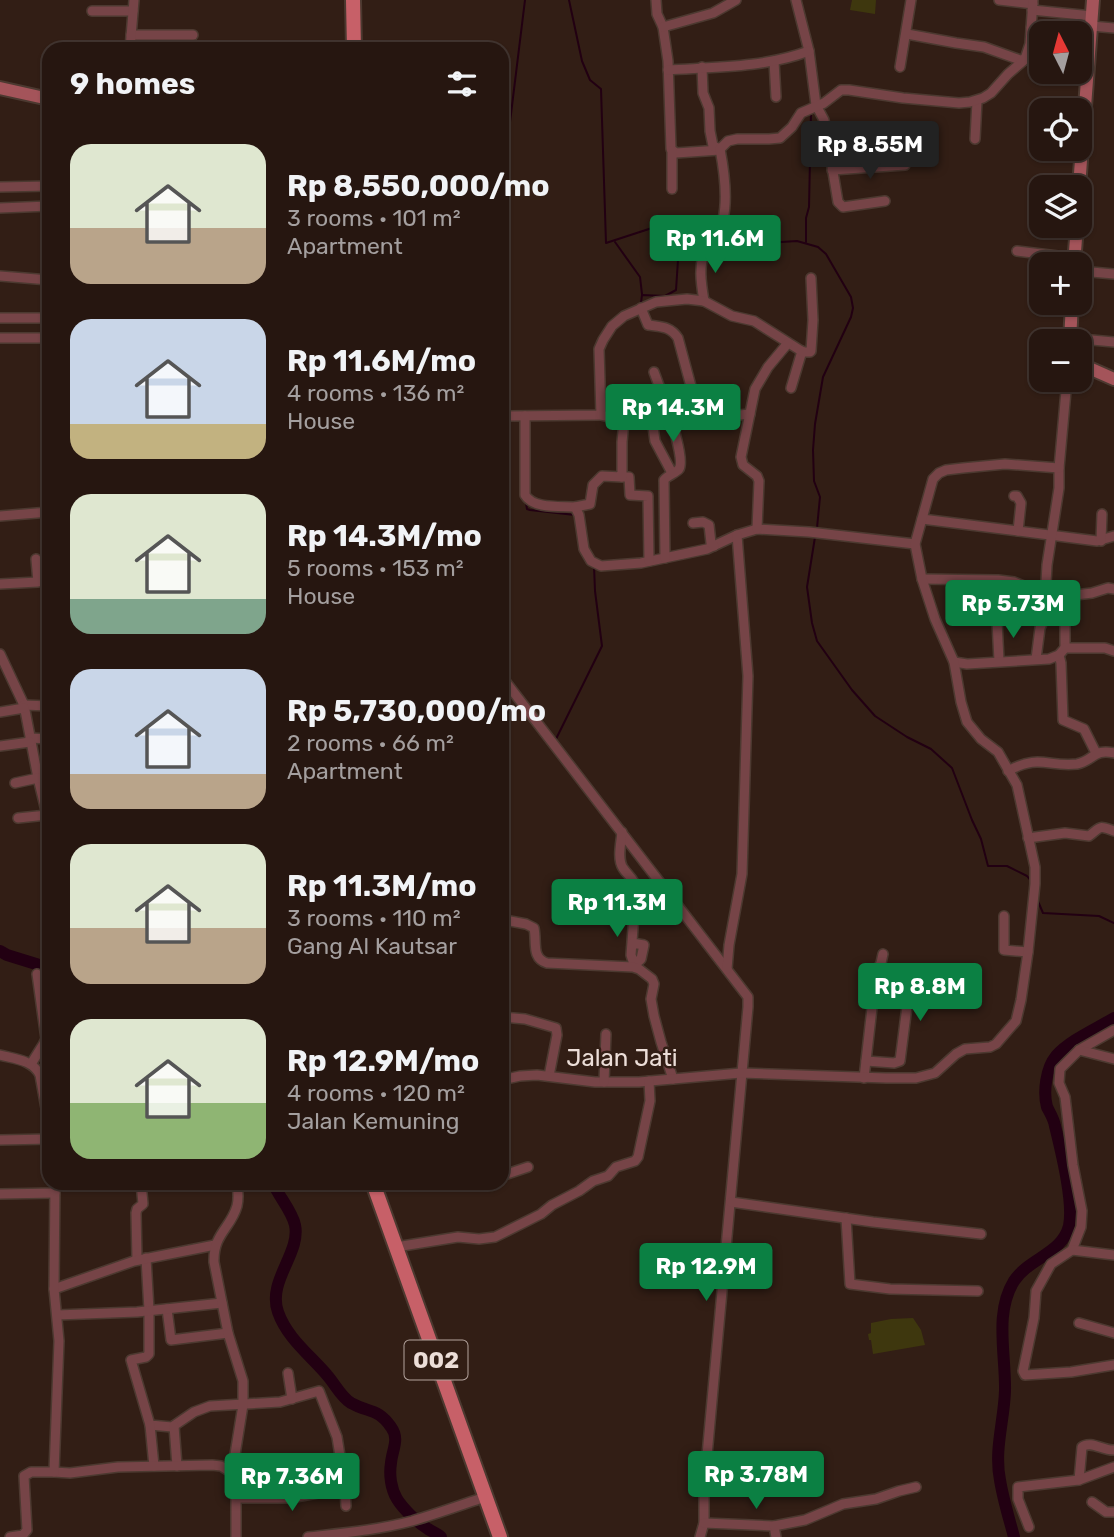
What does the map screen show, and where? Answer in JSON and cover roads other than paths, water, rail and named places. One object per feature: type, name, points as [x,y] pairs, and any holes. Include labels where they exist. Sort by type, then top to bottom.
[{"type":"main road","points":[[354,0],[354,42]]},
{"type":"main road","name":"002","points":[[376,1190],[500,1537]]},
{"type":"street","points":[[130,42],[134,0]]},
{"type":"street","points":[[656,0],[657,14],[663,27],[668,69],[673,189]]},
{"type":"street","points":[[663,27],[713,13],[736,0]]},
{"type":"street","points":[[796,0],[808,51],[816,105],[824,120],[838,202],[843,207],[885,201]]},
{"type":"street","points":[[900,67],[911,0]]},
{"type":"street","points":[[999,0],[1032,5],[1077,21]]},
{"type":"street","points":[[1091,21],[1093,0]]},
{"type":"street","points":[[92,11],[133,11]]},
{"type":"street","points":[[1092,26],[1114,28]]},
{"type":"street","points":[[907,34],[984,47],[1023,61]]},
{"type":"street","points":[[131,35],[193,35]]},
{"type":"street","points":[[672,151],[720,150],[728,141],[737,139],[780,138],[802,113],[824,103],[841,90],[958,103],[977,100],[991,93],[1023,61],[1029,46]]},
{"type":"street","points":[[668,69],[757,64],[787,59],[808,51]]},
{"type":"street","points":[[774,61],[776,97]]},
{"type":"street","points":[[702,67],[703,93],[709,108],[713,146],[720,150],[725,175],[724,213],[719,230],[706,248],[700,268],[704,301]]},
{"type":"street","points":[[1080,175],[1087,84]]},
{"type":"street","points":[[0,88],[42,97]]},
{"type":"street","points":[[975,139],[977,100]]},
{"type":"street","points":[[832,170],[905,165]]},
{"type":"street","points":[[0,187],[42,186]]},
{"type":"street","points":[[0,208],[42,206]]},
{"type":"street","points":[[1017,251],[1029,253]]},
{"type":"street","points":[[1092,272],[1114,274]]},
{"type":"street","points":[[0,276],[42,279]]},
{"type":"street","points":[[601,415],[599,349],[612,326],[624,316],[656,302],[687,299],[704,301],[732,316],[754,321],[808,353],[811,351],[813,320],[811,278]]},
{"type":"street","points":[[641,308],[648,325],[667,327],[678,338],[697,399],[700,418]]},
{"type":"street","points":[[0,318],[42,318]]},
{"type":"street","points":[[0,338],[42,338]]},
{"type":"street","points":[[1092,341],[1114,342]]},
{"type":"street","points":[[757,529],[759,481],[741,461],[755,389],[768,367],[788,343]]},
{"type":"street","points":[[791,388],[802,351]]},
{"type":"street","points":[[1092,369],[1114,379]]},
{"type":"street","points":[[654,372],[677,442],[681,466],[664,480],[665,558]]},
{"type":"street","points":[[724,391],[725,415]]},
{"type":"street","points":[[1036,659],[1044,619],[1051,535],[1059,488],[1066,392]]},
{"type":"street","points":[[509,416],[601,415],[624,421],[668,421],[750,414]]},
{"type":"street","points":[[525,416],[527,499],[536,504],[575,507],[590,504],[593,485],[602,477],[629,477],[630,495],[664,496]]},
{"type":"street","points":[[652,420],[655,441],[672,473]]},
{"type":"street","points":[[622,477],[624,421]]},
{"type":"street","points":[[1004,916],[1004,950],[1028,952],[1035,867],[1017,785],[998,752],[981,739],[967,722],[954,662],[935,619],[922,579],[915,544],[933,479],[939,472],[1005,464],[1059,468]]},
{"type":"street","points":[[649,496],[649,561]]},
{"type":"street","points":[[1014,496],[1020,499],[1021,503],[1018,531]]},
{"type":"street","points":[[575,507],[579,515],[584,549],[591,561],[601,566],[649,561],[714,547],[757,529],[915,544]]},
{"type":"street","points":[[0,516],[42,513]]},
{"type":"street","points":[[1101,541],[1102,514]]},
{"type":"street","points":[[922,519],[1101,541],[1114,536]]},
{"type":"street","points":[[693,523],[704,522],[709,525],[714,547]]},
{"type":"street","points":[[727,969],[742,865],[748,676],[737,536]]},
{"type":"street","points":[[0,584],[38,582],[36,559]]},
{"type":"street","points":[[922,579],[998,580],[1014,582],[1045,593],[1068,596],[1114,589]]},
{"type":"street","points":[[1068,596],[1061,663],[1063,720],[1083,729],[1096,753]]},
{"type":"street","points":[[997,621],[999,661]]},
{"type":"street","points":[[954,662],[967,664],[1049,659],[1062,651],[1105,648],[1114,651]]},
{"type":"street","points":[[0,654],[24,707],[42,794]]},
{"type":"street","points":[[509,686],[745,992],[748,1000],[704,1488],[704,1523],[700,1537]]},
{"type":"street","points":[[0,712],[42,706]]},
{"type":"street","points":[[0,746],[42,739]]},
{"type":"street","points":[[1008,771],[1030,762],[1077,764],[1096,753],[1114,753]]},
{"type":"street","points":[[15,783],[42,773]]},
{"type":"street","points":[[18,818],[42,819]]},
{"type":"street","points":[[1028,838],[1065,833],[1089,836],[1096,829],[1103,827],[1114,831]]},
{"type":"street","points":[[622,832],[621,864],[635,884],[632,943]]},
{"type":"street","points":[[509,921],[534,928],[537,956],[547,963],[633,967],[641,970],[653,981],[651,999],[654,1016],[673,1079]]},
{"type":"street","name":"Jalan Jati","points":[[509,1079],[549,1076],[604,1082],[649,1081],[741,1073],[916,1078],[935,1073],[965,1049],[990,1046],[998,1042],[1017,1017],[1028,952]]},
{"type":"street","points":[[864,1078],[876,973],[883,954]]},
{"type":"street","points":[[866,1061],[900,1061],[907,1013],[909,979],[876,973]]},
{"type":"street","points":[[37,974],[42,999]]},
{"type":"street","points":[[509,1018],[531,1020],[556,1028],[557,1037],[549,1076]]},
{"type":"street","points":[[1114,1030],[1079,1050],[1060,1069],[1059,1083],[1065,1097],[1073,1165],[1082,1211],[1081,1227],[1072,1250],[1051,1264],[1036,1291],[1034,1318],[1023,1374],[1071,1372],[1114,1365]]},
{"type":"street","points":[[604,1082],[606,1034]]},
{"type":"street","points":[[31,1064],[42,1046]]},
{"type":"street","points":[[1079,1050],[1114,1059]]},
{"type":"street","points":[[0,1055],[31,1064],[39,1071],[42,1079]]},
{"type":"street","points":[[396,1247],[458,1237],[479,1240],[495,1237],[541,1214],[593,1181],[608,1176],[617,1167],[635,1161],[650,1101],[649,1081]]},
{"type":"street","points":[[0,1140],[42,1139]]},
{"type":"street","points":[[509,1173],[528,1167]]},
{"type":"street","points":[[0,1194],[42,1189]]},
{"type":"street","points":[[54,1472],[59,1341],[54,1289],[55,1190]]},
{"type":"street","points":[[142,1190],[143,1204],[136,1213],[149,1310],[149,1354],[131,1360],[150,1425],[154,1466]]},
{"type":"street","points":[[236,1537],[236,1498],[232,1473],[243,1405],[243,1381],[228,1333],[214,1262],[215,1245],[238,1204],[237,1190]]},
{"type":"street","points":[[730,1202],[981,1234]]},
{"type":"street","points":[[846,1218],[850,1284],[890,1289],[978,1291]]},
{"type":"street","points":[[54,1289],[142,1259],[215,1245]]},
{"type":"street","points":[[1072,1250],[1114,1255]]},
{"type":"street","points":[[57,1315],[222,1303]]},
{"type":"street","points":[[167,1308],[171,1340],[228,1333]]},
{"type":"street","points":[[1079,1323],[1114,1333]]},
{"type":"street","points":[[288,1373],[292,1399]]},
{"type":"street","points":[[150,1425],[174,1426],[194,1412],[210,1406],[280,1402],[319,1391],[337,1437],[346,1506]]},
{"type":"street","points":[[174,1426],[177,1466]]},
{"type":"street","points":[[1079,1480],[1084,1445],[1114,1450]]},
{"type":"street","points":[[10,1537],[23,1535],[27,1531],[24,1476],[31,1472],[70,1473],[118,1467],[216,1465],[232,1473]]},
{"type":"street","points":[[1028,1527],[1018,1499],[1018,1487],[1079,1480],[1114,1467]]},
{"type":"street","points":[[236,1498],[290,1498],[345,1488]]},
{"type":"street","points":[[704,1523],[774,1526],[806,1520],[844,1504],[916,1488]]},
{"type":"street","points":[[308,1537],[383,1532],[485,1497]]},
{"type":"street","points":[[1092,1502],[1106,1512],[1114,1512]]},
{"type":"street","points":[[774,1526],[776,1537]]},
{"type":"waterway","points":[[509,130],[525,0]]},
{"type":"waterway","points":[[569,0],[582,61],[590,80],[601,89],[606,243],[652,228],[707,239]]},
{"type":"waterway","points":[[806,242],[811,112]]},
{"type":"waterway","points":[[641,303],[642,295],[665,296],[676,290],[678,260],[672,235]]},
{"type":"waterway","points":[[716,241],[736,245],[797,241],[818,247],[826,254],[851,297],[851,317],[823,377],[815,424],[814,481],[820,497],[817,528]]},
{"type":"waterway","points":[[615,242],[640,277],[642,294]]},
{"type":"waterway","points":[[526,503],[527,509],[530,510],[575,515]]},
{"type":"waterway","points":[[815,537],[807,587],[817,641],[852,690],[875,716],[931,749],[952,768],[981,839],[988,866],[1007,866],[1027,876],[1031,881]]},
{"type":"waterway","points":[[556,739],[602,646],[594,566]]},
{"type":"waterway","points":[[1037,899],[1043,913],[1099,916],[1114,923]]},
{"type":"waterway","points":[[0,951],[42,966]]},
{"type":"waterway","points":[[1014,1537],[998,1469],[1005,1391],[1002,1335],[1004,1307],[1008,1293],[1020,1273],[1060,1243],[1069,1226],[1070,1216],[1063,1162],[1052,1116],[1047,1107],[1046,1080],[1053,1061],[1062,1050],[1114,1018]]},
{"type":"waterway","points":[[277,1190],[291,1214],[296,1236],[277,1289],[276,1301],[282,1321],[293,1338],[344,1397],[351,1403],[377,1414],[394,1431],[390,1477],[395,1495],[415,1519],[441,1537]]}]
